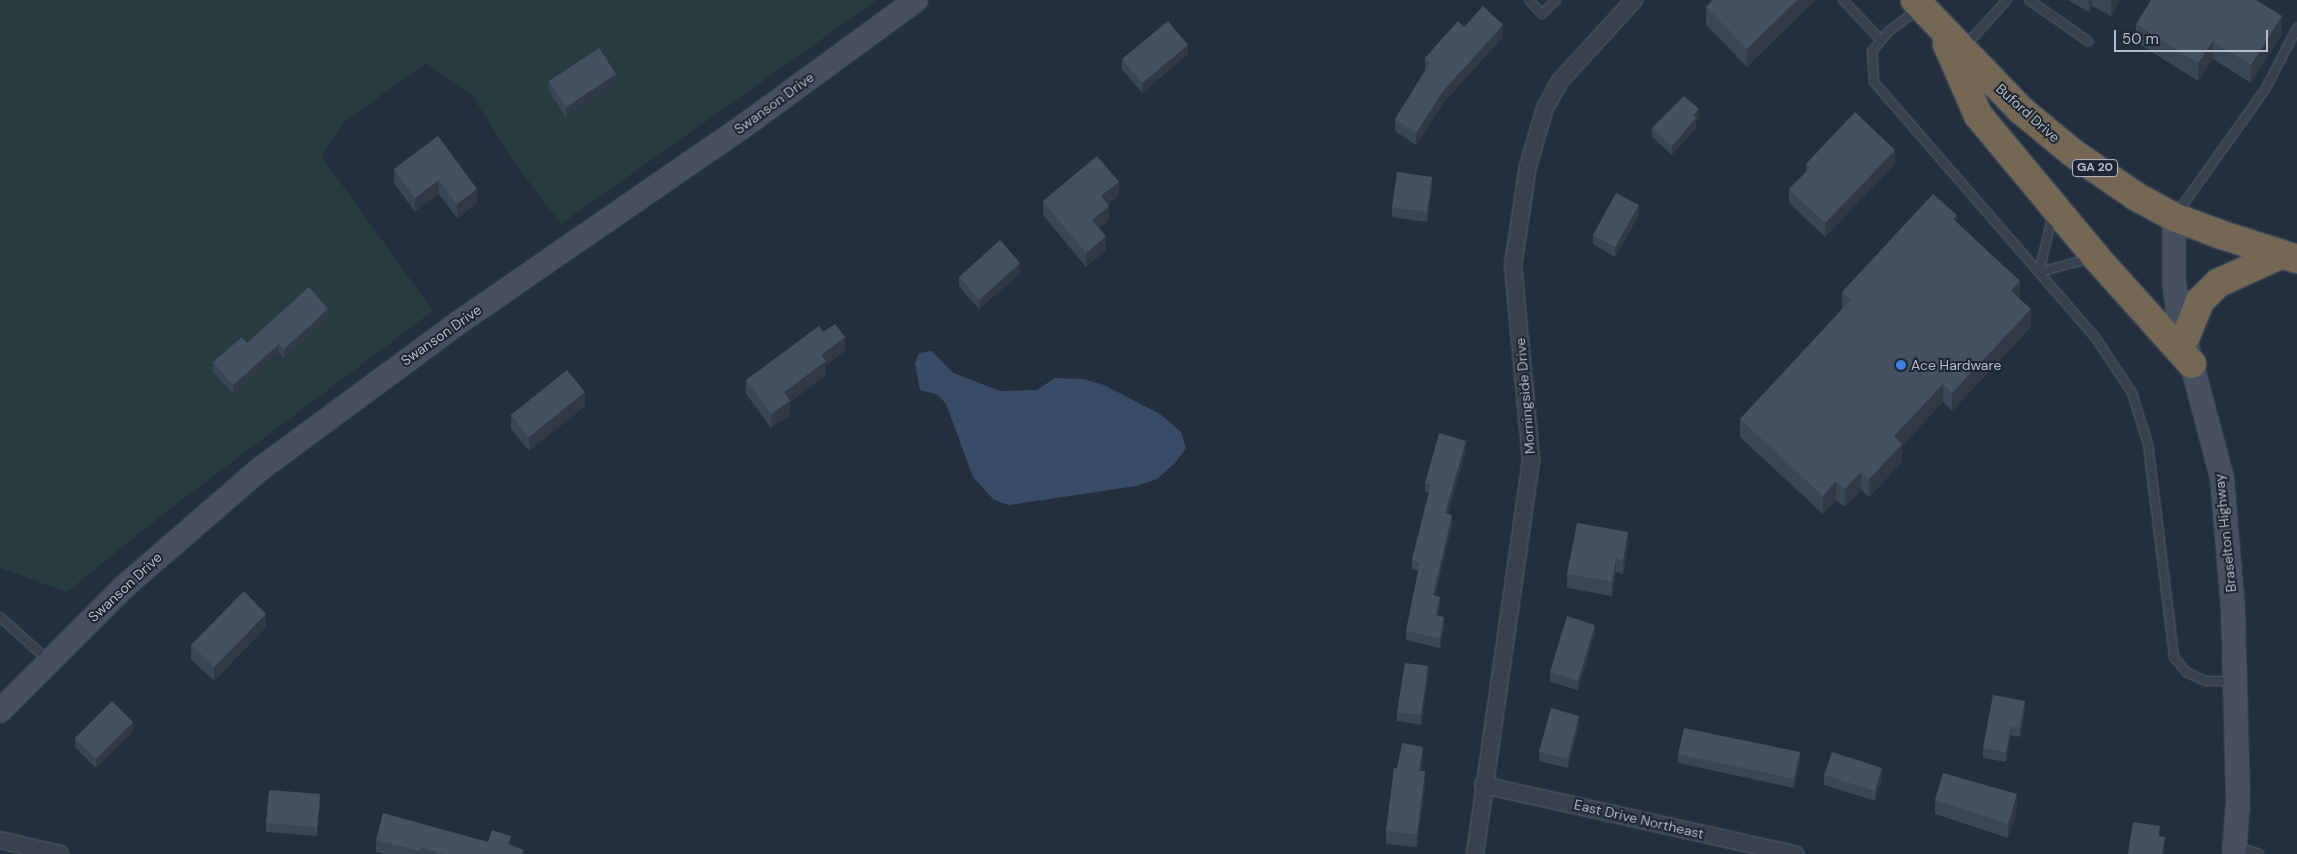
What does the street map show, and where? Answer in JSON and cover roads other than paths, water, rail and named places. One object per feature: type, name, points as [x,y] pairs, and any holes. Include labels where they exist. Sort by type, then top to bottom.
[{"type":"highway","name":"Buford Drive","points":[[1927,9],[1961,50],[2021,110],[2073,153],[2137,197],[2174,217],[2288,257]]},
{"type":"highway","points":[[1927,9],[1978,115],[2096,256],[2192,364]]},
{"type":"highway","points":[[2185,338],[2200,302],[2218,283],[2288,257]]},
{"type":"street","name":"Swanson Drive","points":[[0,711],[48,660],[198,521],[343,406],[458,322],[744,126],[916,0]]},
{"type":"street","name":"Morningside Drive","points":[[1475,854],[1483,785],[1531,459],[1513,266],[1528,166],[1545,108],[1560,81],[1634,0]]},
{"type":"street","name":"Braselton Highway","points":[[2174,217],[2174,282],[2185,338],[2222,478],[2233,608],[2238,802],[2234,850]]},
{"type":"street","name":"East Drive Northeast","points":[[1483,785],[1795,854]]},
{"type":"street","points":[[0,840],[60,854]]},
{"type":"lane","points":[[1529,0],[1542,14],[1556,0]]},
{"type":"lane","points":[[1843,0],[1881,40]]},
{"type":"lane","points":[[1961,50],[2007,0]]},
{"type":"lane","points":[[2029,0],[2088,41]]},
{"type":"lane","points":[[1927,9],[1881,40],[1872,51],[1874,82],[2039,272],[2115,365],[2139,410],[2148,444],[2174,657],[2186,672],[2205,681],[2235,681]]},
{"type":"lane","points":[[2174,217],[2266,88],[2297,28]]},
{"type":"lane","points":[[2039,272],[2052,227],[2052,203]]},
{"type":"lane","points":[[2039,272],[2096,256]]},
{"type":"lane","points":[[0,617],[48,660]]},
{"type":"lane","points":[[2234,850],[2259,854]]},
{"type":"water","points":[[932,351],[953,373],[1000,391],[1037,390],[1055,378],[1083,379],[1104,385],[1160,414],[1181,432],[1186,448],[1175,463],[1157,479],[1136,486],[1009,505],[994,500],[973,477],[946,404],[938,395],[920,390],[915,364],[919,353]]},
{"type":"place","name":"Ace Hardware","points":[[1901,365]]}]
